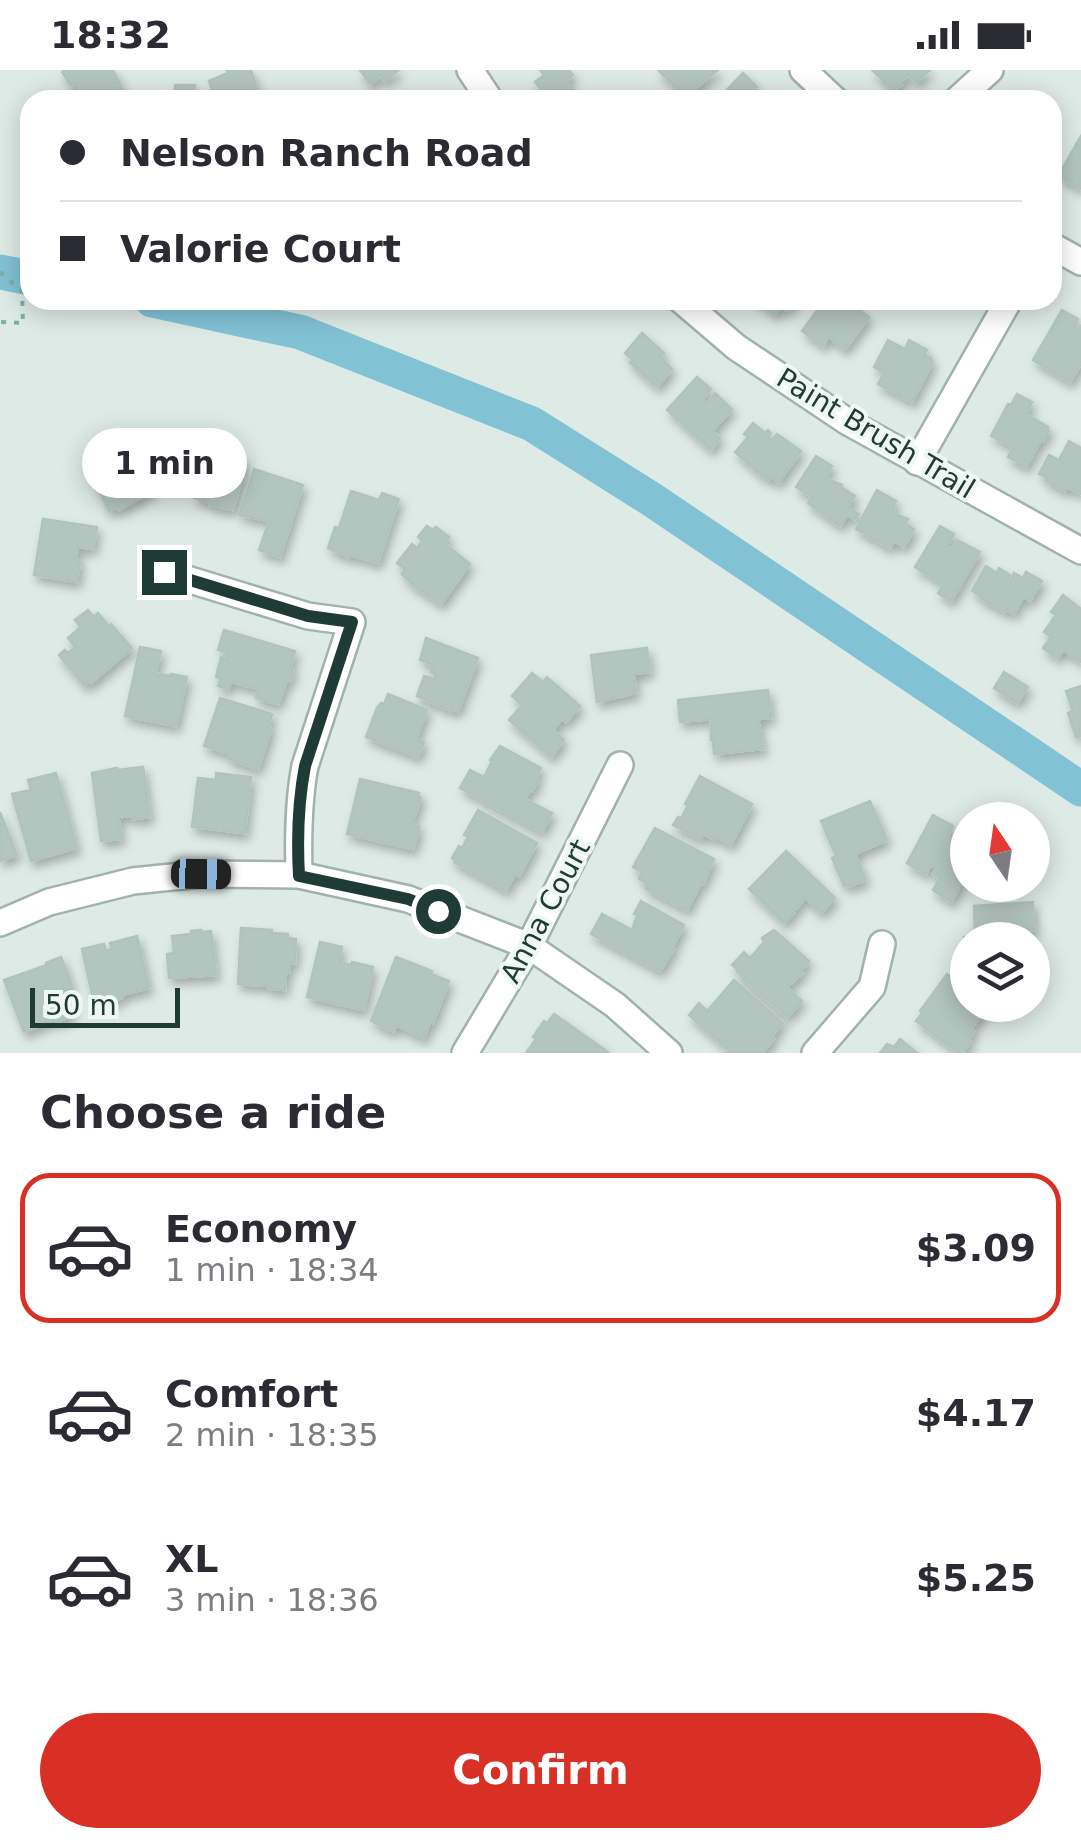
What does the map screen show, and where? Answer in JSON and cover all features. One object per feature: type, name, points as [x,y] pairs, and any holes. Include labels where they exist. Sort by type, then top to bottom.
[{"type":"street","points":[[803,70],[825,90]]},
{"type":"street","points":[[968,90],[990,70]]},
{"type":"street","name":"Paint Brush Trail","points":[[693,310],[736,346],[848,422],[1081,551]]},
{"type":"street","points":[[917,462],[1004,310]]},
{"type":"street","points":[[164,572],[308,616],[352,622],[305,766],[299,876]]},
{"type":"street","name":"Anna Court","points":[[465,1053],[529,946],[620,765]]},
{"type":"street","points":[[0,923],[49,902],[133,881],[201,874],[299,876],[408,899],[529,946],[614,1005],[670,1053]]},
{"type":"street","points":[[815,1053],[872,987],[882,944]]},
{"type":"path","points":[[0,272],[20,289]]},
{"type":"path","points":[[0,322],[24,323],[23,310]]},
{"type":"building","points":[[113,70],[122,89],[80,90],[76,83],[71,86],[62,72]]},
{"type":"building","points":[[227,70],[251,70],[257,90],[212,90],[209,81],[228,73]]},
{"type":"building","points":[[360,70],[399,70],[385,81],[381,75],[370,84]]},
{"type":"building","points":[[540,70],[569,70],[573,75],[565,81],[573,90],[541,90],[535,82],[544,75]]},
{"type":"building","points":[[658,70],[718,70],[694,90],[678,90]]},
{"type":"building","points":[[872,70],[930,70],[916,83],[908,74],[902,85],[893,90]]},
{"type":"building","points":[[743,73],[757,87],[754,90],[727,90]]},
{"type":"building","points":[[175,85],[195,85],[195,90],[175,90]]},
{"type":"building","points":[[1081,136],[1081,189],[1062,178],[1062,169]]},
{"type":"building","points":[[817,310],[860,310],[869,317],[843,349],[829,336],[823,346],[802,331]]},
{"type":"building","points":[[1062,310],[1078,319],[1074,327],[1081,326],[1081,364],[1070,382],[1033,360]]},
{"type":"building","points":[[642,333],[664,353],[660,357],[672,369],[657,387],[630,363],[633,360],[625,353]]},
{"type":"building","points":[[888,340],[905,349],[909,340],[927,350],[924,355],[931,358],[912,402],[878,384],[884,373],[874,367]]},
{"type":"building","points":[[697,377],[711,389],[702,401],[705,404],[715,393],[732,409],[712,431],[720,438],[711,450],[667,410]]},
{"type":"building","points":[[1017,394],[1032,402],[1026,414],[1049,431],[1026,467],[1008,457],[1013,447],[991,436]]},
{"type":"building","points":[[753,423],[765,433],[768,430],[772,440],[777,434],[801,451],[778,483],[771,476],[765,478],[735,452],[748,437],[744,434]]},
{"type":"building","points":[[1069,441],[1081,448],[1081,494],[1067,487],[1065,491],[1039,474],[1049,455],[1059,460]]},
{"type":"building","points":[[127,447],[133,458],[137,456],[153,491],[119,510],[118,507],[109,511],[93,477],[120,464],[115,453]]},
{"type":"building","points":[[190,451],[230,462],[233,456],[245,459],[233,510],[194,498],[200,478],[184,473]]},
{"type":"building","points":[[816,456],[832,466],[825,478],[855,496],[848,507],[859,514],[855,519],[847,515],[840,526],[808,503],[812,497],[796,487]]},
{"type":"building","points":[[254,469],[303,485],[280,557],[259,550],[269,521],[239,515]]},
{"type":"building","points":[[877,490],[896,501],[892,513],[908,519],[905,524],[914,529],[904,547],[894,541],[890,548],[856,529]]},
{"type":"building","points":[[351,491],[379,500],[382,493],[399,499],[378,563],[328,548]]},
{"type":"building","points":[[43,519],[97,527],[93,549],[78,547],[77,582],[34,575]]},
{"type":"building","points":[[427,526],[433,530],[436,527],[449,537],[444,543],[470,564],[441,604],[414,586],[397,563],[412,544],[417,548],[422,541],[418,537]]},
{"type":"building","points":[[940,526],[954,534],[947,546],[952,549],[957,540],[980,552],[951,601],[938,593],[944,584],[915,567]]},
{"type":"building","points":[[986,566],[997,573],[999,568],[1011,580],[1014,573],[1023,578],[1026,572],[1042,581],[1030,601],[1023,597],[1014,614],[1006,609],[1005,612],[972,591]]},
{"type":"building","points":[[1063,595],[1081,609],[1081,662],[1064,650],[1057,658],[1043,648],[1051,637],[1044,632],[1056,615],[1051,612]]},
{"type":"building","points":[[88,610],[111,624],[132,648],[84,685],[59,655],[75,647],[68,638],[81,627],[75,620]]},
{"type":"building","points":[[224,630],[295,651],[290,681],[287,680],[278,704],[256,698],[258,689],[231,682],[228,689],[218,686],[221,657],[227,659],[229,653],[218,650]]},
{"type":"building","points":[[426,638],[478,658],[458,711],[417,696],[424,676],[434,679],[436,674],[431,672],[433,665],[420,660]]},
{"type":"building","points":[[140,647],[161,651],[155,676],[187,677],[176,726],[125,716]]},
{"type":"building","points":[[647,648],[650,672],[634,674],[636,693],[597,702],[591,655]]},
{"type":"building","points":[[1004,672],[1028,687],[1017,703],[994,688]]},
{"type":"building","points":[[532,673],[543,682],[547,677],[580,706],[553,730],[564,740],[551,757],[509,720],[522,705],[512,696]]},
{"type":"building","points":[[1081,686],[1081,736],[1076,737],[1066,691]]},
{"type":"building","points":[[768,690],[771,718],[758,719],[763,749],[714,754],[711,719],[680,722],[678,700]]},
{"type":"building","points":[[388,694],[427,710],[416,739],[424,742],[418,757],[366,737],[377,708],[384,704]]},
{"type":"building","points":[[220,698],[272,714],[258,769],[204,746]]},
{"type":"building","points":[[500,746],[541,768],[535,780],[538,781],[525,799],[552,813],[542,832],[460,788],[470,770],[484,777]]},
{"type":"building","points":[[143,767],[150,817],[134,819],[133,813],[122,817],[118,814],[121,839],[101,841],[92,773]]},
{"type":"building","points":[[56,773],[77,848],[31,861],[12,794],[31,790],[28,780]]},
{"type":"building","points":[[216,773],[251,777],[245,833],[192,827],[198,778],[216,780]]},
{"type":"building","points":[[700,776],[752,804],[731,845],[715,836],[714,839],[703,834],[701,839],[673,825],[681,818]]},
{"type":"building","points":[[360,779],[419,793],[412,824],[419,826],[419,830],[413,849],[347,834]]},
{"type":"building","points":[[870,801],[887,840],[855,854],[866,880],[844,886],[821,821]]},
{"type":"building","points":[[478,810],[537,843],[506,891],[452,858],[468,837],[464,835]]},
{"type":"building","points":[[0,812],[17,855],[0,861]]},
{"type":"building","points":[[933,815],[950,824],[947,837],[950,901],[933,890],[940,877],[933,874],[936,868],[931,865],[926,874],[907,863]]},
{"type":"building","points":[[655,828],[714,859],[687,910],[645,888],[648,883],[639,879],[642,872],[633,867]]},
{"type":"building","points":[[786,851],[835,898],[821,913],[804,896],[784,923],[749,889]]},
{"type":"building","points":[[641,901],[684,925],[660,971],[591,934],[602,914],[632,930],[640,917],[634,914]]},
{"type":"building","points":[[1033,902],[1034,922],[975,922],[974,906]]},
{"type":"building","points":[[241,928],[272,930],[271,933],[296,939],[295,963],[290,963],[286,972],[285,990],[238,984]]},
{"type":"building","points":[[774,930],[809,961],[800,971],[803,973],[787,987],[802,1001],[787,1017],[732,965],[744,952],[750,958],[764,942],[762,938]]},
{"type":"building","points":[[211,931],[216,975],[169,978],[167,954],[174,953],[172,936]]},
{"type":"building","points":[[137,936],[149,988],[95,1007],[82,949],[104,944],[106,951],[112,949],[110,943]]},
{"type":"building","points":[[320,942],[342,947],[338,962],[373,967],[364,1010],[307,997]]},
{"type":"building","points":[[61,957],[72,986],[63,989],[73,1015],[24,1032],[4,980]]},
{"type":"building","points":[[396,957],[449,981],[424,1038],[396,1025],[394,1031],[371,1021]]},
{"type":"building","points":[[947,974],[950,1022],[976,1022],[968,1040],[971,1042],[959,1053],[916,1021]]},
{"type":"building","points":[[734,980],[783,1023],[762,1053],[732,1053],[689,1015],[699,1003],[707,1011]]},
{"type":"building","points":[[554,1014],[608,1052],[526,1053],[544,1021],[547,1023]]},
{"type":"building","points":[[900,1039],[917,1053],[880,1053],[887,1044],[894,1047]]},
{"type":"waterway","points":[[0,272],[20,276]]},
{"type":"waterway","points":[[198,310],[300,332],[532,424],[651,499],[1081,789]]},
{"type":"route","points":[[164,572],[308,616],[352,622],[305,766],[299,876],[408,899],[438,911]]}]
